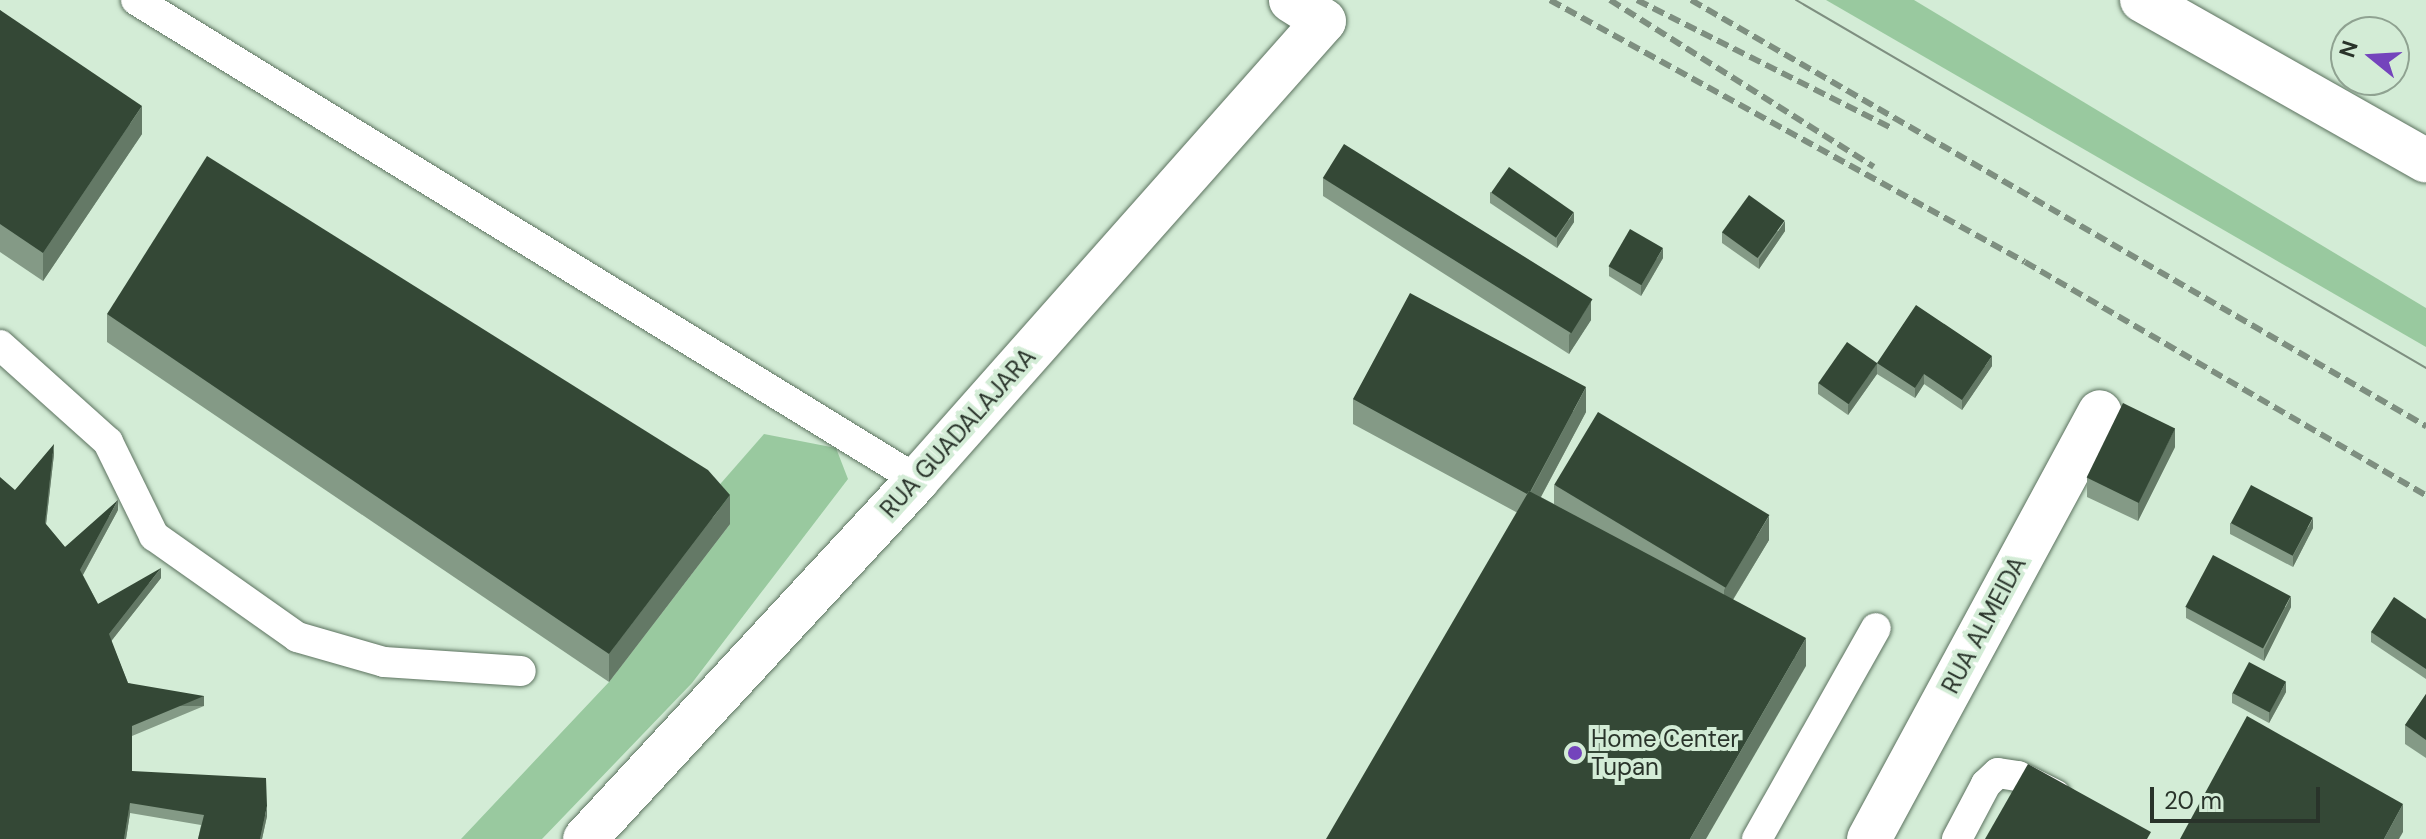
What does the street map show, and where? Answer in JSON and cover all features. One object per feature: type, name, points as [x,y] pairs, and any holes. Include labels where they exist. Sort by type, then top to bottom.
[{"type":"street","points":[[2142,0],[2426,161]]},
{"type":"street","name":"RUA GUADALAJARA","points":[[585,839],[917,480],[1308,10]]},
{"type":"street","name":"RUA ALMEIDA","points":[[1869,839],[2100,412]]},
{"type":"lane","points":[[136,0],[917,480]]},
{"type":"lane","points":[[0,345],[108,442],[154,536],[297,637],[384,662],[521,671]]},
{"type":"lane","points":[[1757,839],[1876,628]]},
{"type":"lane","points":[[1957,839],[1986,784],[1998,773],[2018,776],[2086,811]]},
{"type":"green space","points":[[1826,0],[1914,0],[2426,308],[2426,347]]},
{"type":"green space","points":[[764,434],[836,448],[848,479],[692,683],[542,839],[461,839],[609,682],[730,524],[708,498]]},
{"type":"building","points":[[0,10],[142,106],[43,253],[0,224]]},
{"type":"building","points":[[1344,144],[1592,299],[1571,333],[1323,178]]},
{"type":"building","points":[[207,156],[708,470],[730,495],[609,654],[107,314]]},
{"type":"building","points":[[1509,167],[1574,212],[1556,238],[1491,192]]},
{"type":"building","points":[[1749,195],[1785,221],[1758,258],[1722,232]]},
{"type":"building","points":[[1630,229],[1663,248],[1641,285],[1608,266]]},
{"type":"building","points":[[1410,293],[1586,387],[1527,494],[1353,399]]},
{"type":"building","points":[[1916,305],[1992,356],[1962,400],[1924,374],[1915,388],[1877,363]]},
{"type":"building","points":[[1847,342],[1877,363],[1849,404],[1818,383]]},
{"type":"building","points":[[2123,403],[2175,428],[2139,503],[2087,478]]},
{"type":"building","points":[[1598,412],[1769,515],[1726,588],[1554,485]]},
{"type":"building","points":[[54,444],[45,523],[65,547],[118,500],[80,570],[98,604],[161,568],[109,634],[128,683],[204,696],[132,726],[132,771],[266,778],[267,806],[260,839],[198,839],[204,815],[130,803],[124,839],[0,839],[0,477],[15,490]]},
{"type":"building","points":[[2251,485],[2313,518],[2293,556],[2231,523]]},
{"type":"building","name":"Home Center Tupan","points":[[1529,491],[1806,638],[1690,839],[1326,839]]},
{"type":"building","points":[[2213,555],[2291,596],[2263,648],[2185,607]]},
{"type":"building","points":[[2394,597],[2426,619],[2426,669],[2371,632]]},
{"type":"building","points":[[2249,662],[2286,682],[2270,713],[2233,693]]},
{"type":"building","points":[[2426,694],[2426,740],[2405,725]]},
{"type":"building","points":[[2247,716],[2403,804],[2384,839],[2180,839]]},
{"type":"building","points":[[2028,764],[2151,832],[2147,839],[1985,839]]},
{"type":"tram line","points":[[1796,0],[2426,368]]},
{"type":"railway","points":[[1550,0],[2025,262],[2426,495]]},
{"type":"railway","points":[[1610,0],[1874,167]]},
{"type":"railway","points":[[1637,0],[1891,128]]},
{"type":"railway","points":[[1691,0],[2426,426]]},
{"type":"place","name":"Home Center Tupan","points":[[1575,753]]}]
